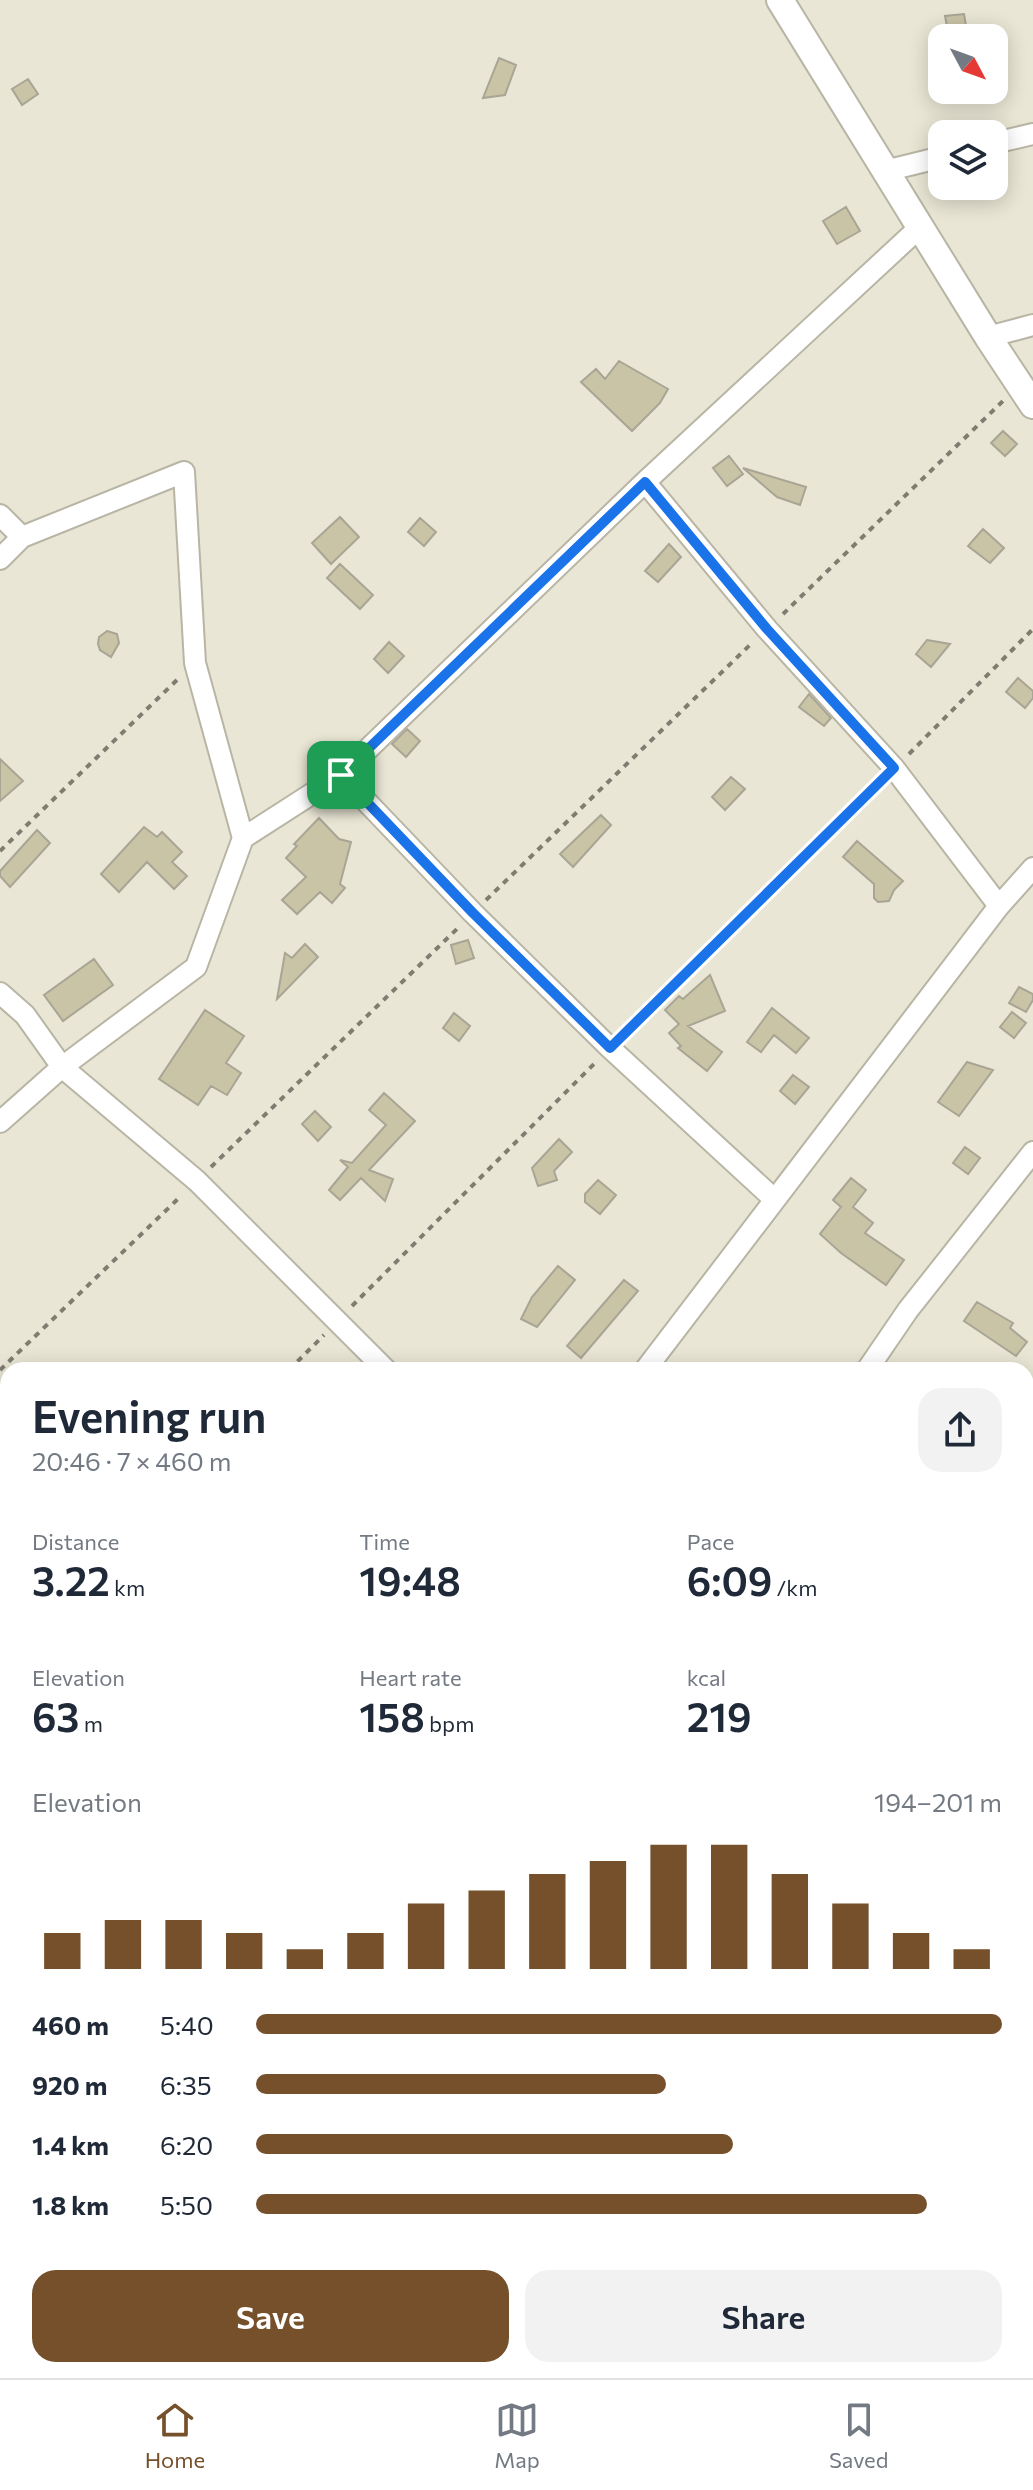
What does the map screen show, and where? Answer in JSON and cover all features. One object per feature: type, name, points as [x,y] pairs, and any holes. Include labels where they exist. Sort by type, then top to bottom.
[{"type":"street","points":[[780,0],[1026,395]]},
{"type":"street","points":[[1008,140],[1033,134]]},
{"type":"street","points":[[885,171],[928,160]]},
{"type":"street","points":[[243,838],[341,775],[645,482],[920,227]]},
{"type":"street","points":[[988,337],[1033,325]]},
{"type":"street","points":[[0,559],[22,537],[184,472],[195,663],[243,838],[196,967],[62,1067],[0,1122]]},
{"type":"street","points":[[645,482],[767,629],[894,768],[999,906]]},
{"type":"street","points":[[0,515],[22,537]]},
{"type":"street","points":[[341,775],[473,913],[610,1048],[774,1199]]},
{"type":"street","points":[[651,1362],[999,906],[1033,868]]},
{"type":"street","points":[[0,993],[25,1015],[62,1067],[197,1181],[378,1362]]},
{"type":"street","points":[[872,1362],[908,1310],[1033,1152]]},
{"type":"path","points":[[8,1362],[767,629],[1026,395]]},
{"type":"path","points":[[297,1362],[1033,629]]},
{"type":"path","points":[[0,851],[195,663]]},
{"type":"building","points":[[964,14],[966,24],[946,24],[945,16]]},
{"type":"building","points":[[499,58],[516,65],[505,95],[483,98]]},
{"type":"building","points":[[28,79],[38,94],[22,105],[12,89]]},
{"type":"building","points":[[846,207],[860,231],[837,244],[823,221]]},
{"type":"building","points":[[619,361],[668,389],[660,403],[632,431],[581,382],[596,369],[605,379]]},
{"type":"building","points":[[1003,431],[1017,444],[1005,456],[991,443]]},
{"type":"building","points":[[729,456],[743,474],[727,486],[713,468]]},
{"type":"building","points":[[743,468],[806,487],[800,505],[777,497]]},
{"type":"building","points":[[340,517],[359,537],[331,564],[312,543]]},
{"type":"building","points":[[420,518],[436,532],[424,546],[408,532]]},
{"type":"building","points":[[983,529],[1004,548],[990,563],[968,546]]},
{"type":"building","points":[[669,544],[681,557],[658,582],[645,571]]},
{"type":"building","points":[[340,564],[373,595],[360,609],[327,578]]},
{"type":"building","points":[[107,631],[117,634],[119,643],[111,657],[100,650],[98,644],[99,637]]},
{"type":"building","points":[[927,640],[950,644],[931,667],[916,654]]},
{"type":"building","points":[[389,642],[404,656],[388,673],[374,659]]},
{"type":"building","points":[[1018,678],[1033,691],[1033,698],[1025,708],[1006,692]]},
{"type":"building","points":[[809,694],[831,718],[824,726],[799,707]]},
{"type":"building","points":[[407,729],[420,741],[406,757],[392,744]]},
{"type":"building","points":[[0,759],[23,781],[0,801]]},
{"type":"building","points":[[731,777],[745,789],[725,810],[712,797]]},
{"type":"building","points":[[601,815],[611,825],[573,867],[560,854]]},
{"type":"building","points":[[319,818],[339,839],[351,842],[340,884],[345,888],[332,903],[320,892],[297,914],[282,900],[306,877],[286,858],[297,846],[294,844]]},
{"type":"building","points":[[144,827],[157,837],[162,832],[182,852],[172,862],[187,876],[174,889],[147,862],[119,892],[101,874]]},
{"type":"building","points":[[37,830],[50,843],[10,887],[0,876],[0,871]]},
{"type":"building","points":[[857,841],[903,881],[889,901],[878,902],[874,898],[874,884],[843,857]]},
{"type":"building","points":[[468,940],[474,958],[456,964],[451,945]]},
{"type":"building","points":[[305,944],[318,957],[277,999],[285,953],[292,958]]},
{"type":"building","points":[[94,959],[113,985],[63,1021],[44,995]]},
{"type":"building","points":[[710,975],[725,1011],[688,1026],[722,1052],[707,1071],[678,1048],[681,1046],[669,1033],[679,1024],[665,1010],[679,996],[683,999]]},
{"type":"building","points":[[1019,987],[1033,994],[1026,1012],[1009,1003]]},
{"type":"building","points":[[772,1008],[809,1038],[796,1053],[774,1035],[761,1052],[747,1042]]},
{"type":"building","points":[[205,1010],[244,1036],[226,1063],[241,1073],[227,1095],[211,1086],[198,1105],[159,1079]]},
{"type":"building","points":[[1012,1012],[1026,1023],[1014,1038],[1000,1027]]},
{"type":"building","points":[[454,1013],[470,1026],[459,1041],[443,1028]]},
{"type":"building","points":[[967,1062],[993,1070],[959,1116],[938,1102]]},
{"type":"building","points":[[793,1075],[809,1087],[795,1104],[780,1091]]},
{"type":"building","points":[[384,1093],[415,1121],[369,1170],[393,1179],[385,1201],[361,1178],[340,1200],[329,1190],[348,1167],[340,1160],[352,1163],[386,1125],[369,1110]]},
{"type":"building","points":[[315,1111],[331,1127],[318,1141],[302,1124]]},
{"type":"building","points":[[559,1139],[572,1152],[554,1171],[557,1180],[538,1186],[532,1168]]},
{"type":"building","points":[[965,1147],[980,1158],[968,1174],[953,1163]]},
{"type":"building","points":[[851,1178],[866,1190],[853,1207],[873,1223],[865,1233],[904,1260],[886,1285],[820,1234],[841,1207],[833,1200]]},
{"type":"building","points":[[598,1180],[616,1195],[600,1214],[585,1202],[585,1194]]},
{"type":"building","points":[[558,1266],[575,1280],[537,1327],[521,1319],[532,1297]]},
{"type":"building","points":[[624,1280],[638,1291],[581,1358],[567,1346]]},
{"type":"building","points":[[977,1302],[1013,1323],[1010,1328],[1027,1342],[1016,1356],[964,1321]]},
{"type":"route","points":[[645,482],[767,629],[894,768],[610,1048],[473,913],[341,775],[645,482]]}]
